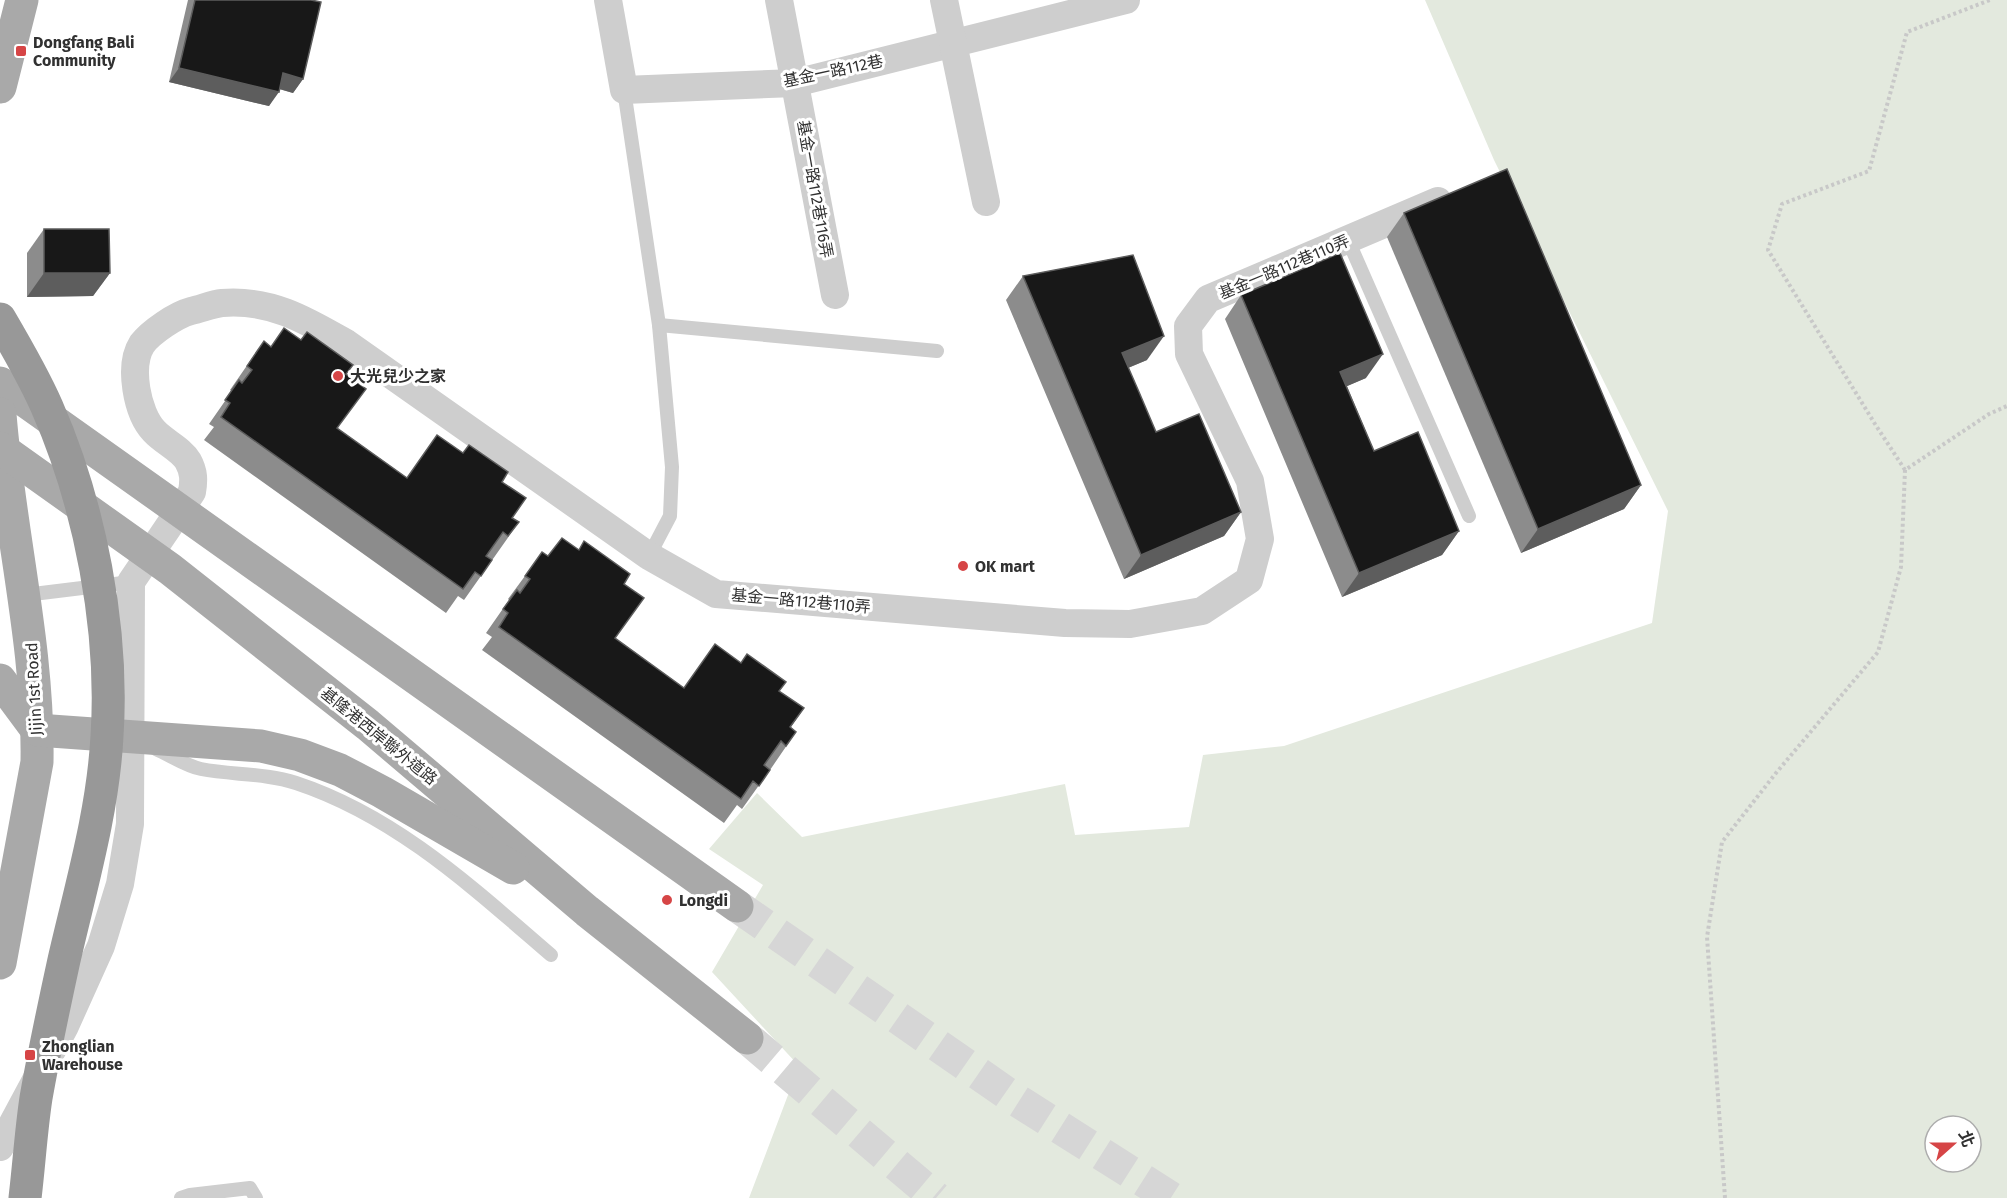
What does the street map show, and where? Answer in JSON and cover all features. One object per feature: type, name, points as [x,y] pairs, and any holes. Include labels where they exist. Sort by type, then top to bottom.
[{"type":"highway","points":[[0,319],[47,407],[68,459],[94,564],[104,620],[108,676],[107,737],[99,806],[36,1100],[25,1198]]},
{"type":"main road","points":[[0,87],[22,0]]},
{"type":"main road","points":[[0,384],[737,906]]},
{"type":"main road","name":"基隆港西岸聯外道路","points":[[0,429],[170,569],[368,725],[587,911],[747,1038]]},
{"type":"main road","name":"Jijin 1st Road","points":[[0,429],[31,638],[37,730],[37,762],[0,963]]},
{"type":"main road","points":[[0,680],[37,730],[261,746],[300,755],[340,770],[587,911]]},
{"type":"street","points":[[608,0],[624,90]]},
{"type":"street","name":"基金一路112巷116弄","points":[[779,0],[835,295]]},
{"type":"street","points":[[944,0],[986,202]]},
{"type":"street","name":"基金一路112巷","points":[[624,90],[795,83],[1126,0]]},
{"type":"street","name":"基金一路112巷110弄","points":[[131,582],[192,492],[194,475],[187,459],[153,430],[141,406],[135,385],[136,363],[142,345],[161,327],[186,312],[221,303],[258,304],[297,315],[346,343],[649,556],[716,594],[1065,623],[1130,624],[1202,611],[1249,580],[1260,539],[1250,481],[1189,354],[1188,326],[1208,299],[1459,192]]},
{"type":"street","points":[[0,1148],[65,1026],[101,946],[120,884],[130,824],[131,582]]},
{"type":"lane","points":[[624,90],[659,325],[672,467],[670,516],[649,556]]},
{"type":"lane","points":[[1348,240],[1469,516]]},
{"type":"lane","points":[[659,325],[937,351]]},
{"type":"lane","points":[[25,595],[131,582]]},
{"type":"lane","points":[[132,738],[199,769],[258,775],[295,782],[369,815],[447,866],[551,955]]},
{"type":"lane","points":[[181,1198],[250,1188],[256,1198]]},
{"type":"path","points":[[1725,1198],[1707,937],[1722,842],[1776,773],[1878,652],[1901,567],[1905,470],[1768,250],[1782,204],[1869,171],[1907,32],[1990,0]]},
{"type":"path","points":[[1905,470],[1989,414],[2007,406]]},
{"type":"shaded area","points":[[1425,0],[2007,0],[2007,1198],[749,1198],[799,1066],[712,972],[763,885],[709,849],[757,793],[802,837],[1065,784],[1075,835],[1189,827],[1203,755],[1284,746],[1652,623],[1668,511],[1494,160]]},
{"type":"building","points":[[195,0],[311,0],[321,2],[303,79],[283,73],[279,92],[179,68]]},
{"type":"building","points":[[1507,169],[1641,485],[1538,529],[1404,213]]},
{"type":"building","points":[[44,229],[109,229],[110,273],[44,273]]},
{"type":"building","points":[[1340,253],[1383,354],[1340,372],[1374,451],[1418,432],[1459,531],[1359,573],[1241,295]]},
{"type":"building","points":[[1133,255],[1164,336],[1122,353],[1156,432],[1199,414],[1241,512],[1141,555],[1023,276]]},
{"type":"building","points":[[284,328],[301,340],[307,332],[353,365],[346,374],[366,389],[337,428],[407,478],[437,435],[463,453],[469,445],[508,472],[502,482],[526,498],[512,518],[519,522],[508,536],[503,532],[486,556],[492,560],[481,576],[475,572],[463,589],[221,417],[230,403],[225,400],[239,380],[242,383],[252,370],[247,366],[264,341],[271,347]]},
{"type":"building","points":[[562,538],[579,550],[584,541],[630,574],[624,584],[644,598],[615,638],[684,688],[715,644],[741,663],[747,654],[786,682],[779,691],[804,708],[790,727],[796,732],[786,746],[781,741],[764,765],[770,770],[759,786],[753,781],[741,799],[499,627],[508,613],[503,609],[517,590],[520,593],[530,579],[525,576],[542,552],[548,556]]},
{"type":"tunnel","points":[[737,906],[1015,1099],[1171,1198]]},
{"type":"tunnel","points":[[747,1038],[936,1198]]},
{"type":"place","name":"Dongfang Bali Community","points":[[21,51]]},
{"type":"place","name":"大光兒少之家","points":[[338,376]]},
{"type":"place","name":"OK mart","points":[[963,566]]},
{"type":"place","name":"Longdi","points":[[667,900]]},
{"type":"place","name":"Zhonglian Warehouse","points":[[30,1055]]}]
